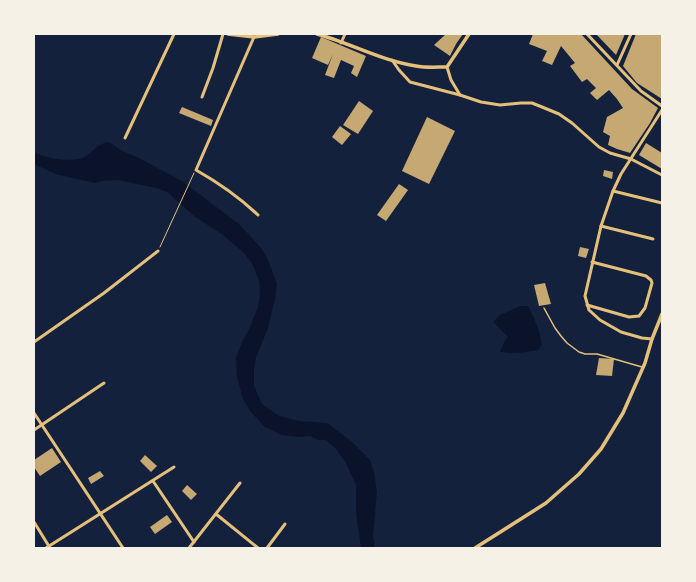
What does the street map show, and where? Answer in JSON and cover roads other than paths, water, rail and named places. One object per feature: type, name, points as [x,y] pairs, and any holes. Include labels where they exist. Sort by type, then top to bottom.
[{"type":"street","points":[[125,138],[174,34]]},
{"type":"street","points":[[202,97],[213,68],[223,34]]},
{"type":"street","points":[[229,34],[254,37],[278,34]]},
{"type":"street","points":[[316,34],[414,66],[447,67]]},
{"type":"street","points":[[341,42],[345,34]]},
{"type":"street","points":[[460,95],[450,80],[447,67],[469,34]]},
{"type":"street","points":[[587,34],[641,91],[662,106]]},
{"type":"street","points":[[617,65],[631,34]]},
{"type":"street","points":[[254,37],[196,170],[225,188],[258,215]]},
{"type":"street","points":[[392,60],[410,82],[460,95],[480,102],[500,105],[532,103],[559,114],[572,123],[599,147],[610,153],[631,159],[662,175]]},
{"type":"street","points":[[652,339],[633,336],[610,327],[593,315],[585,301],[585,290],[601,226],[612,191],[662,110]]},
{"type":"street","points":[[612,191],[662,203]]},
{"type":"street","points":[[601,226],[653,239]]},
{"type":"street","points":[[34,342],[104,293],[158,251]]},
{"type":"street","points":[[587,305],[629,317],[639,316],[645,308],[652,283],[650,278],[646,276],[592,262]]},
{"type":"street","points":[[475,548],[546,503],[592,460],[605,443],[623,413],[643,367],[662,314]]},
{"type":"street","points":[[34,430],[104,383]]},
{"type":"street","points":[[34,413],[123,548]]},
{"type":"street","points":[[34,522],[48,547],[174,467]]},
{"type":"street","points":[[153,481],[194,542]]},
{"type":"street","points":[[189,548],[240,483]]},
{"type":"street","points":[[216,514],[258,548]]},
{"type":"street","points":[[267,548],[285,524]]},
{"type":"lane","points":[[544,308],[561,336],[567,343],[579,352],[585,354],[597,354],[643,367]]},
{"type":"water","points":[[109,142],[122,151],[137,157],[182,181],[240,225],[262,249],[277,284],[268,328],[256,358],[254,368],[254,386],[262,404],[279,416],[299,421],[327,423],[351,441],[370,460],[374,472],[377,492],[373,536],[375,548],[361,548],[356,513],[356,485],[346,463],[336,449],[326,440],[318,440],[310,436],[298,437],[282,435],[265,427],[250,411],[243,399],[237,377],[236,358],[258,307],[260,294],[259,281],[255,270],[244,253],[223,235],[194,216],[167,192],[156,188],[118,180],[95,183],[55,174],[34,164],[34,152],[52,158],[74,160],[86,156],[99,146]]},
{"type":"water","points":[[520,306],[528,306],[540,334],[542,344],[538,350],[533,351],[515,353],[500,352],[508,337],[493,322],[500,315]]}]
